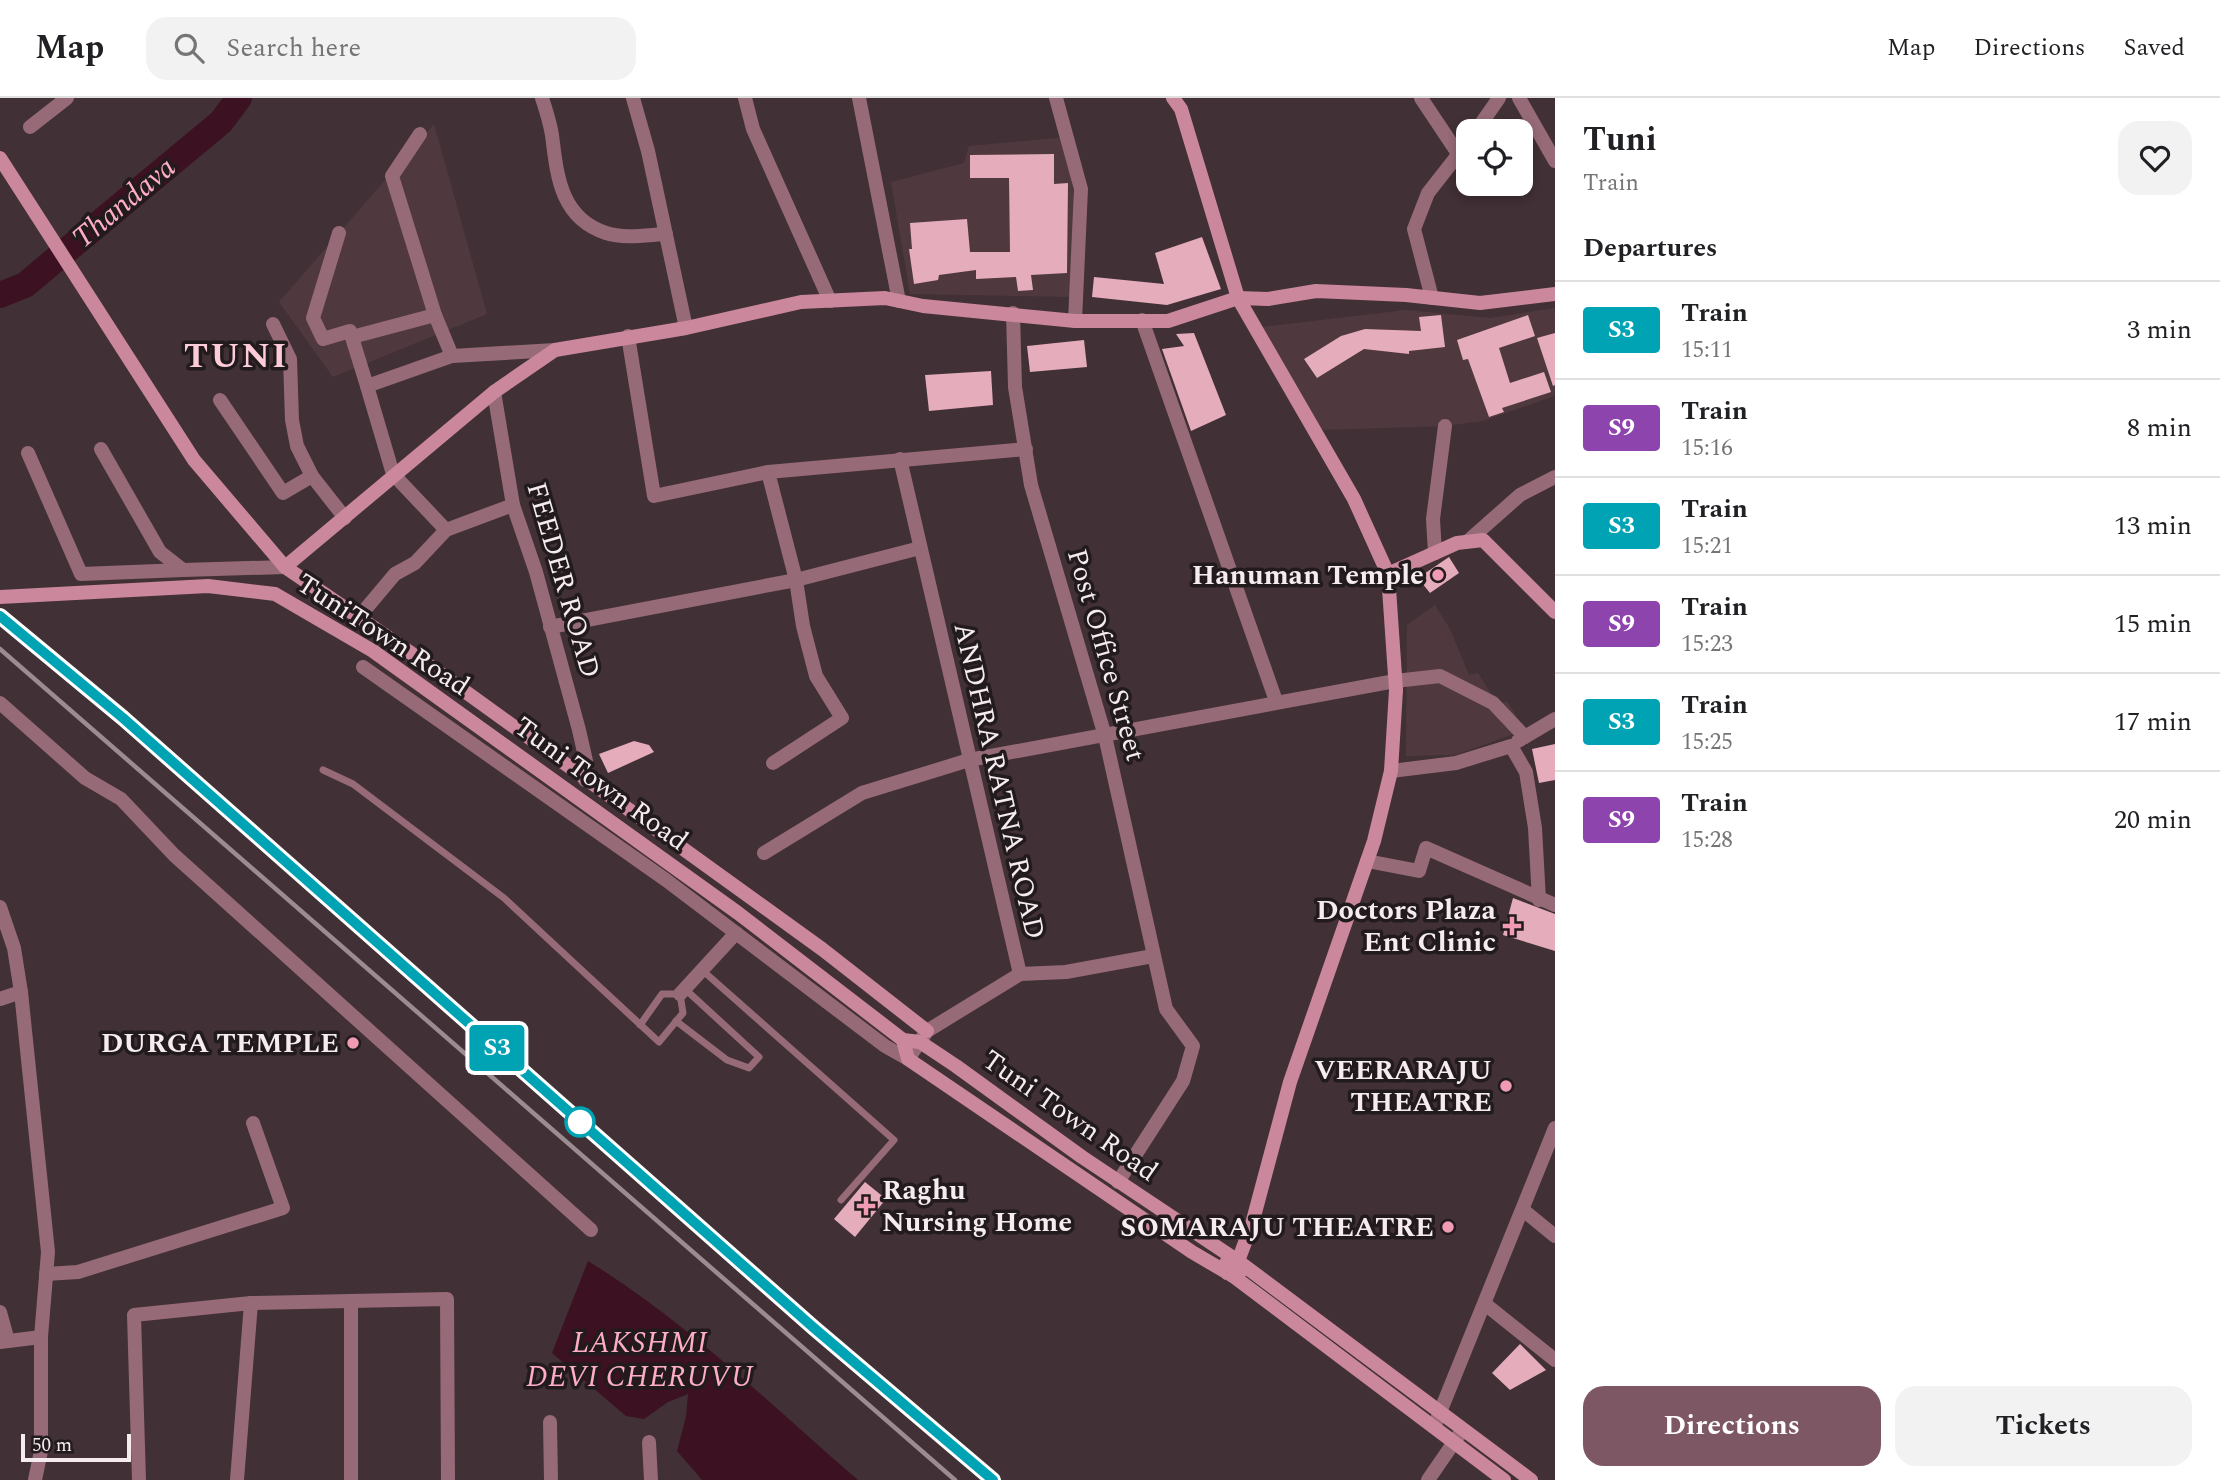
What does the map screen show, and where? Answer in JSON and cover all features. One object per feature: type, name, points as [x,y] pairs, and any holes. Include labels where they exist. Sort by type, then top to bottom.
[{"type":"street","points":[[30,127],[67,98]]},
{"type":"street","points":[[542,98],[552,134],[554,165],[564,200],[589,225],[608,234],[666,234]]},
{"type":"street","points":[[633,98],[686,328]]},
{"type":"street","points":[[746,98],[753,128],[830,301]]},
{"type":"street","points":[[859,98],[900,301]]},
{"type":"street","points":[[1056,98],[1081,189],[1075,321]]},
{"type":"street","points":[[1173,98],[1181,109],[1238,298],[1354,499],[1388,574],[1395,681],[1391,771],[1367,861],[1290,1082],[1252,1224],[1238,1261],[1229,1260],[1226,1263],[1230,1274]]},
{"type":"street","points":[[1421,98],[1456,150]]},
{"type":"street","points":[[1484,119],[1499,98]]},
{"type":"street","points":[[1519,98],[1555,161]]},
{"type":"street","points":[[420,134],[392,176],[435,315],[452,356]]},
{"type":"street","points":[[0,158],[147,391],[194,460],[285,567],[822,949],[923,1037]]},
{"type":"street","points":[[1432,298],[1414,229],[1428,193],[1456,159]]},
{"type":"street","points":[[339,233],[313,318],[323,339],[350,331],[393,474],[446,530]]},
{"type":"street","points":[[368,386],[452,356],[555,349],[628,335],[686,328],[801,302],[885,298],[1075,321],[1168,321],[1238,298],[1268,299],[1316,291],[1480,303],[1555,294]]},
{"type":"street","name":"Post Office Street","points":[[1013,313],[1015,387],[1031,485],[1105,736],[1166,1009],[1193,1046],[1183,1081],[1118,1182]]},
{"type":"street","points":[[352,337],[435,315]]},
{"type":"street","points":[[1142,320],[1276,701]]},
{"type":"street","points":[[273,324],[290,359],[292,420],[297,446],[312,476],[345,518]]},
{"type":"street","points":[[628,335],[654,496],[768,472],[1026,449]]},
{"type":"street","points":[[28,453],[81,574],[285,567],[393,474],[477,409],[494,392],[555,349]]},
{"type":"street","name":"FEEDER ROAD","points":[[494,392],[513,505],[579,730],[586,761],[585,780]]},
{"type":"street","points":[[220,400],[282,493],[312,476]]},
{"type":"street","points":[[1435,553],[1433,519],[1445,426]]},
{"type":"street","points":[[101,449],[160,552],[183,569]]},
{"type":"street","name":"ANDHRA RATNA ROAD","points":[[900,460],[1020,974],[923,1037],[908,1059]]},
{"type":"street","points":[[768,472],[796,580],[803,626],[816,676],[842,718],[773,763]]},
{"type":"street","points":[[1468,541],[1520,495],[1555,477]]},
{"type":"street","points":[[358,618],[395,573],[415,564],[446,530],[513,505]]},
{"type":"street","points":[[1388,574],[1468,541],[1483,540],[1555,612]]},
{"type":"street","points":[[550,627],[796,580],[920,548]]},
{"type":"street","name":"TuniTown Road","points":[[0,597],[208,586],[275,594],[373,651],[484,731]]},
{"type":"street","points":[[363,667],[644,864],[885,1046],[908,1059]]},
{"type":"street","points":[[764,853],[862,793],[969,760],[1395,681],[1440,676],[1493,703],[1525,737]]},
{"type":"street","points":[[0,704],[85,778],[121,799],[174,855],[591,1230]]},
{"type":"street","points":[[1391,771],[1456,763],[1511,746],[1555,719]]},
{"type":"street","name":"Tuni Town Road","points":[[484,731],[738,913],[903,1040],[923,1037],[1118,1182],[1238,1261],[1531,1480]]},
{"type":"street","points":[[1511,746],[1526,772],[1535,828],[1539,900]]},
{"type":"street","points":[[1367,861],[1419,871],[1426,848],[1555,905]]},
{"type":"street","points":[[0,907],[14,948],[21,992],[48,1251],[41,1337],[41,1451],[34,1480]]},
{"type":"street","points":[[682,991],[736,933]]},
{"type":"street","points":[[1020,974],[1066,972],[1153,956]]},
{"type":"street","points":[[0,999],[21,992]]},
{"type":"street","points":[[903,1040],[908,1059]]},
{"type":"street","name":"Tuni Town Road","points":[[908,1059],[1230,1274],[1504,1480]]},
{"type":"street","points":[[46,1274],[78,1272],[283,1209],[253,1123]]},
{"type":"street","points":[[1434,1427],[1442,1413],[1555,1128]]},
{"type":"street","points":[[1523,1210],[1555,1236]]},
{"type":"street","points":[[139,1480],[134,1315],[251,1303],[447,1299],[448,1480]]},
{"type":"street","points":[[351,1301],[351,1480]]},
{"type":"street","points":[[237,1480],[251,1303]]},
{"type":"street","points":[[1485,1304],[1555,1360]]},
{"type":"street","points":[[0,1312],[4,1342],[41,1337]]},
{"type":"street","points":[[550,1422],[551,1480]]},
{"type":"street","points":[[1429,1480],[1462,1429]]},
{"type":"street","points":[[649,1442],[651,1480]]},
{"type":"lane","points":[[323,770],[353,784],[503,898],[659,1042],[683,1013],[682,991]]},
{"type":"lane","points":[[702,970],[894,1140],[841,1200]]},
{"type":"lane","points":[[640,1025],[662,994],[682,991],[759,1057],[749,1068],[727,1060],[676,1021]]},
{"type":"shaded area","points":[[434,124],[487,314],[333,377],[279,302]]},
{"type":"shaded area","points":[[1067,137],[1075,208],[1074,297],[910,294],[891,182],[964,163],[969,146]]},
{"type":"shaded area","points":[[1555,308],[1555,396],[1483,421],[1445,426],[1320,430],[1261,327],[1406,310],[1490,318]]},
{"type":"shaded area","points":[[1435,605],[1450,629],[1469,675],[1478,673],[1498,705],[1507,701],[1525,730],[1455,755],[1406,756],[1407,625]]},
{"type":"water","name":"LAKSHMI DEVI CHERUVU","points":[[588,1261],[694,1337],[858,1480],[702,1480],[677,1451],[686,1417],[688,1394],[668,1402],[644,1419],[626,1416],[552,1353]]},
{"type":"building","points":[[1054,154],[1054,184],[1068,183],[1067,273],[1031,275],[1033,290],[1018,291],[1016,277],[976,279],[976,270],[939,275],[938,280],[914,284],[909,249],[912,249],[910,223],[967,219],[970,252],[1010,252],[1009,178],[970,178],[970,155]]},
{"type":"building","points":[[1202,237],[1221,289],[1167,305],[1092,297],[1094,277],[1164,284],[1155,253]]},
{"type":"building","points":[[1441,315],[1445,347],[1409,351],[1409,354],[1364,349],[1317,378],[1304,359],[1341,336],[1365,329],[1421,331],[1419,317]]},
{"type":"building","points":[[1528,315],[1535,336],[1499,348],[1510,383],[1544,372],[1551,392],[1502,408],[1504,412],[1489,417],[1468,359],[1463,360],[1457,340]]},
{"type":"building","points":[[1194,333],[1226,415],[1191,431],[1162,349],[1184,346],[1176,334]]},
{"type":"building","points":[[1555,333],[1555,385],[1553,386],[1537,338]]},
{"type":"building","points":[[1084,340],[1087,367],[1030,372],[1027,346]]},
{"type":"building","points":[[991,371],[993,405],[929,411],[925,375]]},
{"type":"building","name":"Hanuman Temple","points":[[1449,557],[1459,573],[1430,593],[1418,578]]},
{"type":"building","points":[[634,741],[649,745],[654,752],[608,773],[599,754]]},
{"type":"building","points":[[1555,744],[1555,780],[1539,783],[1532,749]]},
{"type":"building","points":[[1513,898],[1555,914],[1555,951],[1503,935]]},
{"type":"building","points":[[865,1182],[886,1199],[855,1237],[834,1219]]},
{"type":"building","points":[[1520,1344],[1546,1370],[1510,1390],[1492,1373]]},
{"type":"waterway","name":"Thandava","points":[[0,295],[25,285],[221,122],[239,98]]},
{"type":"railway","points":[[0,615],[250,829],[744,1265],[993,1480]]},
{"type":"railway","points":[[0,649],[955,1480]]},
{"type":"train","name":"S3","points":[[0,616],[123,718],[814,1328],[993,1480]]},
{"type":"place","name":"Hanuman Temple","points":[[1438,575]]},
{"type":"place","name":"Doctors Plaza Ent Clinic","points":[[1512,926]]},
{"type":"place","name":"DURGA TEMPLE","points":[[353,1043]]},
{"type":"place","name":"VEERARAJU THEATRE","points":[[1506,1086]]},
{"type":"place","name":"Raghu Nursing Home","points":[[866,1206]]},
{"type":"place","name":"SOMARAJU THEATRE","points":[[1448,1227]]},
{"type":"district","name":"TUNI","points":[[236,356]]}]
